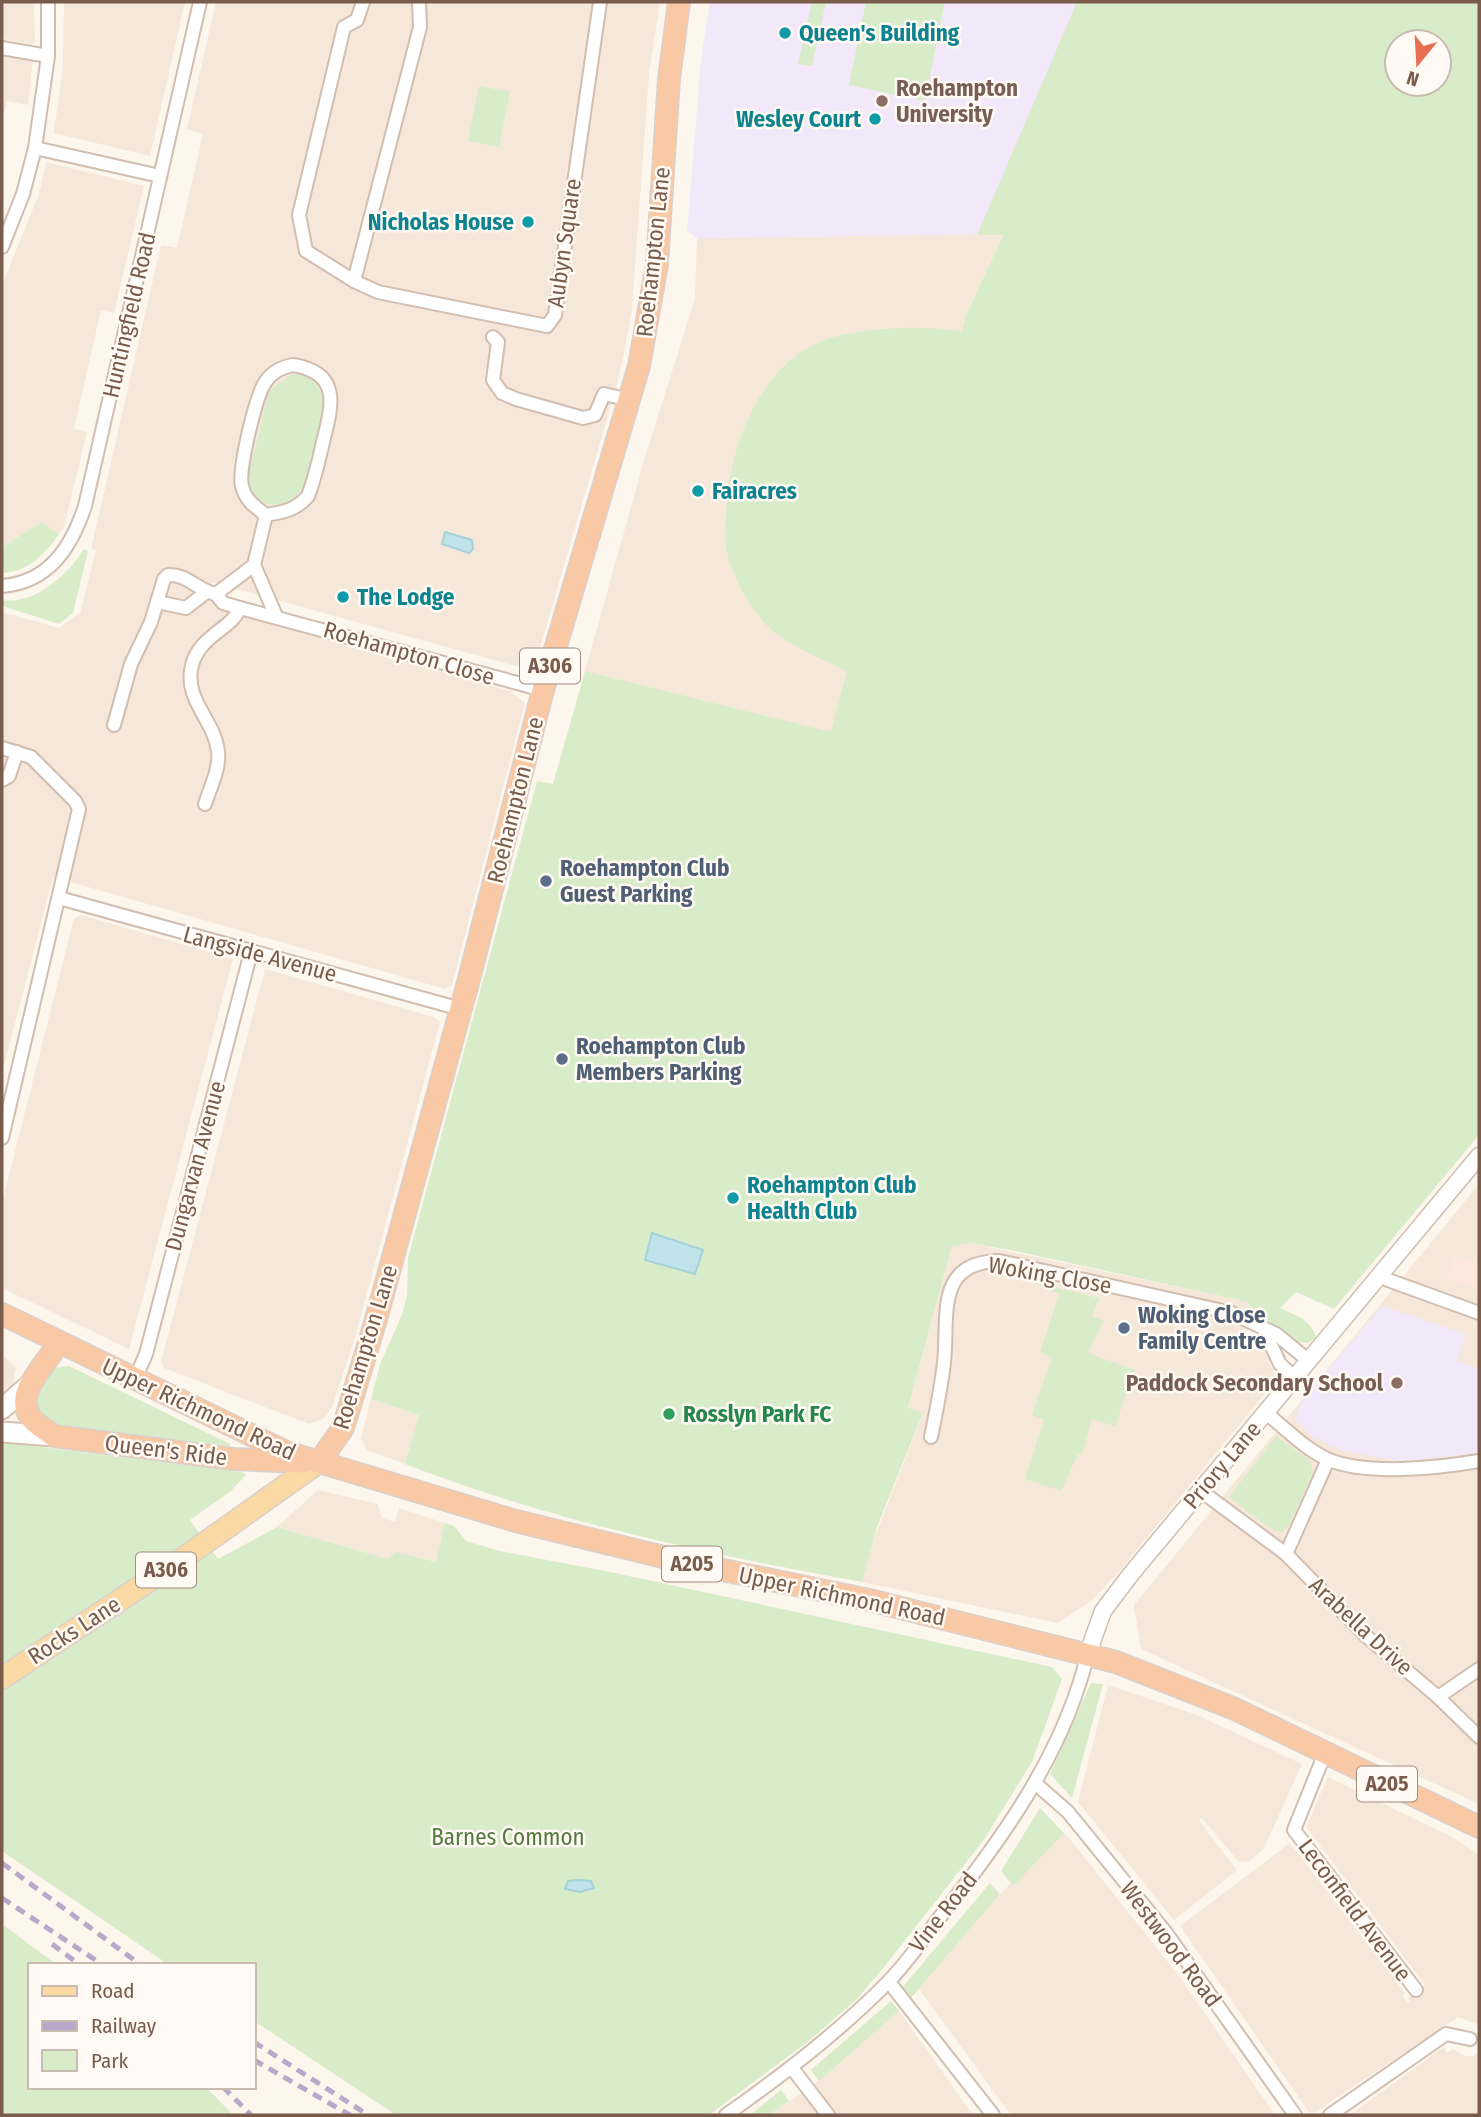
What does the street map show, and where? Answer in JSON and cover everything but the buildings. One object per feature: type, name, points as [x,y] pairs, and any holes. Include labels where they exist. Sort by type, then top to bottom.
[{"type":"highway","name":"Roehampton Lane","points":[[319,1462],[339,1437],[347,1415],[461,1009],[543,690],[630,400],[653,298],[669,79],[679,2]]},
{"type":"highway","name":"Upper Richmond Road","points":[[2,1314],[286,1452],[542,1527],[1088,1653],[1174,1682],[1479,1827]]},
{"type":"highway","points":[[54,1436],[27,1413],[25,1399],[29,1385],[58,1343]]},
{"type":"highway","name":"Queen's Ride","points":[[54,1436],[276,1463],[319,1462]]},
{"type":"main road","points":[[2,1409],[29,1385]]},
{"type":"main road","name":"Queen's Ride","points":[[2,1432],[54,1436]]},
{"type":"main road","name":"Rocks Lane","points":[[2,1678],[215,1537],[319,1462]]},
{"type":"street","points":[[2,247],[5,233],[23,194],[35,148],[48,56],[48,2]]},
{"type":"street","name":"Huntingfield Road","points":[[2,586],[19,584],[44,573],[64,555],[76,533],[85,506],[200,2]]},
{"type":"street","name":"Aubyn Square","points":[[363,2],[357,20],[344,27],[299,215],[306,251],[354,281],[378,292],[547,326],[555,315],[600,2]]},
{"type":"street","points":[[354,281],[420,27],[419,2]]},
{"type":"street","points":[[2,48],[48,56]]},
{"type":"street","points":[[35,148],[160,176]]},
{"type":"street","points":[[493,337],[498,342],[493,380],[502,393],[583,418],[595,415],[604,394],[630,400]]},
{"type":"street","points":[[283,367],[305,367],[324,379],[332,397],[313,483],[309,496],[299,506],[286,512],[266,515],[252,505],[242,489],[241,479],[261,388],[283,367]]},
{"type":"street","points":[[266,515],[254,565],[276,616]]},
{"type":"street","points":[[114,725],[131,664],[157,602],[186,608],[254,565]]},
{"type":"street","name":"Roehampton Close","points":[[157,602],[167,575],[194,582],[223,603],[543,690]]},
{"type":"street","points":[[205,804],[218,762],[218,748],[192,694],[192,666],[198,650],[234,617],[240,608]]},
{"type":"street","points":[[2,748],[31,757],[75,801],[79,809],[2,1138]]},
{"type":"street","points":[[2,780],[9,776],[17,752]]},
{"type":"street","name":"Langside Avenue","points":[[59,898],[461,1009]]},
{"type":"street","name":"Dungarvan Avenue","points":[[135,1380],[146,1354],[251,952]]},
{"type":"street","name":"Priory Lane","points":[[1088,1653],[1103,1611],[1110,1600],[1479,1156]]},
{"type":"street","name":"Woking Close","points":[[931,1437],[944,1361],[947,1303],[954,1282],[971,1264],[999,1261],[1216,1308],[1276,1334],[1309,1361]]},
{"type":"street","points":[[1380,1273],[1388,1280],[1479,1313]]},
{"type":"street","points":[[1264,1330],[1280,1364],[1295,1378]]},
{"type":"street","points":[[1266,1413],[1328,1460],[1362,1466],[1427,1469],[1479,1461]]},
{"type":"street","points":[[1286,1553],[1328,1460]]},
{"type":"street","name":"Arabella Drive","points":[[1201,1491],[1286,1553],[1366,1636],[1438,1697],[1479,1737]]},
{"type":"street","name":"Vine Road","points":[[726,2115],[792,2068],[889,1982],[971,1878],[1035,1783],[1072,1703],[1088,1653]]},
{"type":"street","points":[[1438,1697],[1479,1670]]},
{"type":"street","name":"Leconfield Avenue","points":[[1325,1753],[1294,1830],[1416,1990]]},
{"type":"street","name":"Westwood Road","points":[[1035,1783],[1068,1812],[1167,1934],[1296,2115]]},
{"type":"street","points":[[889,1982],[993,2115]]},
{"type":"street","points":[[1330,2115],[1446,2034],[1470,2039]]},
{"type":"street","points":[[792,2068],[828,2115]]},
{"type":"shaded area","points":[[2,2],[34,2],[35,44],[2,39]]},
{"type":"shaded area","points":[[64,2],[185,2],[150,156],[54,133],[63,65]]},
{"type":"shaded area","points":[[216,2],[660,2],[649,74],[632,309],[626,344],[616,388],[533,671],[212,582],[211,600],[219,611],[227,609],[509,691],[525,703],[452,985],[445,989],[53,877],[2,1073],[2,612],[59,628],[80,613],[96,550],[91,549],[161,245],[177,248],[203,134],[187,129]]},
{"type":"shaded area","name":"Roehampton University","points":[[710,2],[1110,2],[1003,234],[697,238],[687,231],[701,59]]},
{"type":"shaded area","points":[[2,54],[33,59],[28,105],[7,101],[2,122]]},
{"type":"shaded area","points":[[46,162],[144,186],[114,313],[101,310],[74,429],[87,432],[64,527],[59,534],[42,522],[2,547],[2,285],[39,194]]},
{"type":"shaded area","points":[[1003,234],[966,315],[912,560],[848,671],[831,733],[585,671],[645,457],[695,299],[697,238]]},
{"type":"shaded area","points":[[81,915],[233,959],[129,1349],[2,1288],[2,1203],[74,918]]},
{"type":"shaded area","points":[[265,969],[434,1017],[440,1022],[354,1341],[332,1407],[323,1419],[309,1424],[164,1368],[161,1362]]},
{"type":"shaded area","points":[[1479,1184],[1479,1804],[1141,1649],[1134,1605]]},
{"type":"shaded area","points":[[970,1243],[1249,1302],[1246,1334],[1263,1349],[1277,1379],[1117,1574],[1091,1601],[1058,1623],[862,1582],[867,1557],[923,1414],[908,1409],[952,1246]]},
{"type":"shaded area","points":[[1454,1255],[1479,1264],[1479,1290],[1446,1278]]},
{"type":"shaded area","name":"Paddock Secondary School","points":[[1382,1306],[1466,1334],[1457,1360],[1479,1369],[1479,1453],[1399,1461],[1343,1451],[1313,1437],[1295,1420],[1303,1398]]},
{"type":"shaded area","points":[[2,1354],[16,1368],[13,1384],[2,1394]]},
{"type":"shaded area","points":[[371,1399],[419,1415],[405,1464],[367,1450],[361,1439]]},
{"type":"shaded area","points":[[318,1490],[378,1504],[382,1518],[395,1522],[399,1508],[445,1523],[436,1562],[396,1552],[388,1559],[277,1527]]},
{"type":"shaded area","points":[[1108,1685],[1197,1715],[1302,1764],[1264,1848],[1250,1861],[1239,1862],[1201,1817],[1199,1821],[1237,1870],[1174,1920],[1078,1802]]},
{"type":"shaded area","points":[[1328,1777],[1454,1838],[1479,1855],[1479,2025],[1458,2017],[1311,2115],[1180,1926],[1290,1843],[1405,1993],[1403,1996],[1408,2003],[1411,2002],[1408,1998],[1425,1985],[1306,1827]]},
{"type":"shaded area","points":[[1061,1833],[1066,1834],[1179,1976],[1275,2115],[1011,2115],[919,1989],[1000,1894]]},
{"type":"shaded area","points":[[899,2011],[973,2115],[769,2115],[819,2081]]},
{"type":"shaded area","points":[[1444,2047],[1447,2053],[1453,2049],[1466,2056],[1479,2052],[1479,2115],[1350,2115]]},
{"type":"green space","points":[[812,2],[826,2],[812,66],[798,64]]},
{"type":"green space","points":[[866,2],[945,2],[925,101],[849,85]]},
{"type":"green space","points":[[1077,2],[1479,2],[1479,1135],[1334,1309],[1296,1292],[1280,1308],[1302,1318],[1311,1326],[1316,1338],[1308,1343],[1298,1342],[1249,1307],[1248,1302],[1015,1251],[970,1243],[952,1246],[908,1408],[923,1413],[877,1527],[862,1582],[630,1534],[517,1503],[405,1464],[419,1415],[371,1399],[380,1364],[402,1315],[407,1295],[408,1258],[537,781],[553,784],[585,671],[831,732],[847,671],[801,649],[769,627],[744,594],[728,557],[725,536],[728,491],[740,440],[762,392],[778,372],[797,355],[820,342],[851,333],[890,328],[929,328],[962,332],[966,315],[1003,235],[977,235]]},
{"type":"green space","points":[[479,86],[510,92],[499,147],[468,141]]},
{"type":"green space","points":[[291,374],[304,376],[314,382],[321,392],[324,405],[309,473],[292,500],[279,505],[263,502],[256,497],[249,474],[269,391]]},
{"type":"green space","points":[[42,522],[59,534],[54,541],[42,555],[28,565],[2,573],[2,547]]},
{"type":"green space","points":[[84,549],[88,551],[73,613],[59,624],[2,606],[2,600],[26,598],[49,586],[69,569]]},
{"type":"green space","points":[[1032,1282],[1099,1298],[1092,1316],[1103,1321],[1088,1353],[1135,1370],[1115,1426],[1092,1419],[1082,1455],[1078,1454],[1061,1491],[1025,1479],[1044,1420],[1032,1415],[1052,1357],[1040,1353],[1059,1294]]},
{"type":"green space","points":[[69,1366],[230,1444],[230,1451],[48,1424],[39,1410],[38,1396],[55,1368]]},
{"type":"green space","points":[[1276,1436],[1310,1461],[1313,1472],[1289,1525],[1281,1533],[1268,1527],[1229,1497]]},
{"type":"green space","name":"Barnes Common","points":[[2,1442],[242,1472],[246,1475],[231,1491],[190,1520],[218,1559],[277,1527],[388,1559],[396,1552],[436,1562],[445,1523],[454,1526],[466,1541],[500,1551],[1052,1667],[1062,1679],[1032,1762],[983,1841],[884,1967],[857,1999],[805,2044],[709,2115],[396,2115],[256,2022],[256,1963],[166,1963],[2,1851]]},
{"type":"green space","points":[[1091,1683],[1103,1684],[1072,1798],[1050,1774]]},
{"type":"green space","points":[[1040,1808],[1064,1833],[1013,1886],[1001,1871]]},
{"type":"green space","points":[[990,1883],[1000,1894],[911,1998],[902,1988]]},
{"type":"green space","points":[[2,1924],[54,1963],[28,1963],[28,2089],[208,2089],[233,2115],[2,2115]]},
{"type":"green space","points":[[891,2001],[899,2011],[819,2081],[811,2070]]},
{"type":"green space","points":[[781,2090],[789,2101],[769,2115],[750,2115]]},
{"type":"water","points":[[445,532],[472,540],[473,549],[469,553],[442,544]]},
{"type":"water","points":[[652,1233],[703,1250],[695,1274],[645,1260]]},
{"type":"water","points":[[568,1881],[591,1881],[594,1888],[580,1892],[565,1889]]},
{"type":"railway","points":[[2,1863],[138,1963]]},
{"type":"railway","points":[[2,1898],[100,1963]]},
{"type":"railway","points":[[52,1944],[77,1963]]},
{"type":"railway","points":[[256,2043],[368,2115]]},
{"type":"railway","points":[[256,2061],[350,2115]]},
{"type":"railway","points":[[225,2089],[251,2115]]},
{"type":"place","name":"Queen's Building","points":[[785,33]]},
{"type":"place","name":"Roehampton University","points":[[882,101]]},
{"type":"place","name":"Wesley Court","points":[[875,119]]},
{"type":"place","name":"Nicholas House","points":[[528,222]]},
{"type":"place","name":"Fairacres","points":[[698,491]]},
{"type":"place","name":"The Lodge","points":[[343,597]]},
{"type":"place","name":"Roehampton Club Guest Parking","points":[[546,881]]},
{"type":"place","name":"Roehampton Club Members Parking","points":[[562,1059]]},
{"type":"place","name":"Roehampton Club Health Club","points":[[733,1198]]},
{"type":"place","name":"Woking Close Family Centre","points":[[1124,1328]]},
{"type":"place","name":"Paddock Secondary School","points":[[1397,1383]]},
{"type":"place","name":"Rosslyn Park FC","points":[[669,1414]]}]
